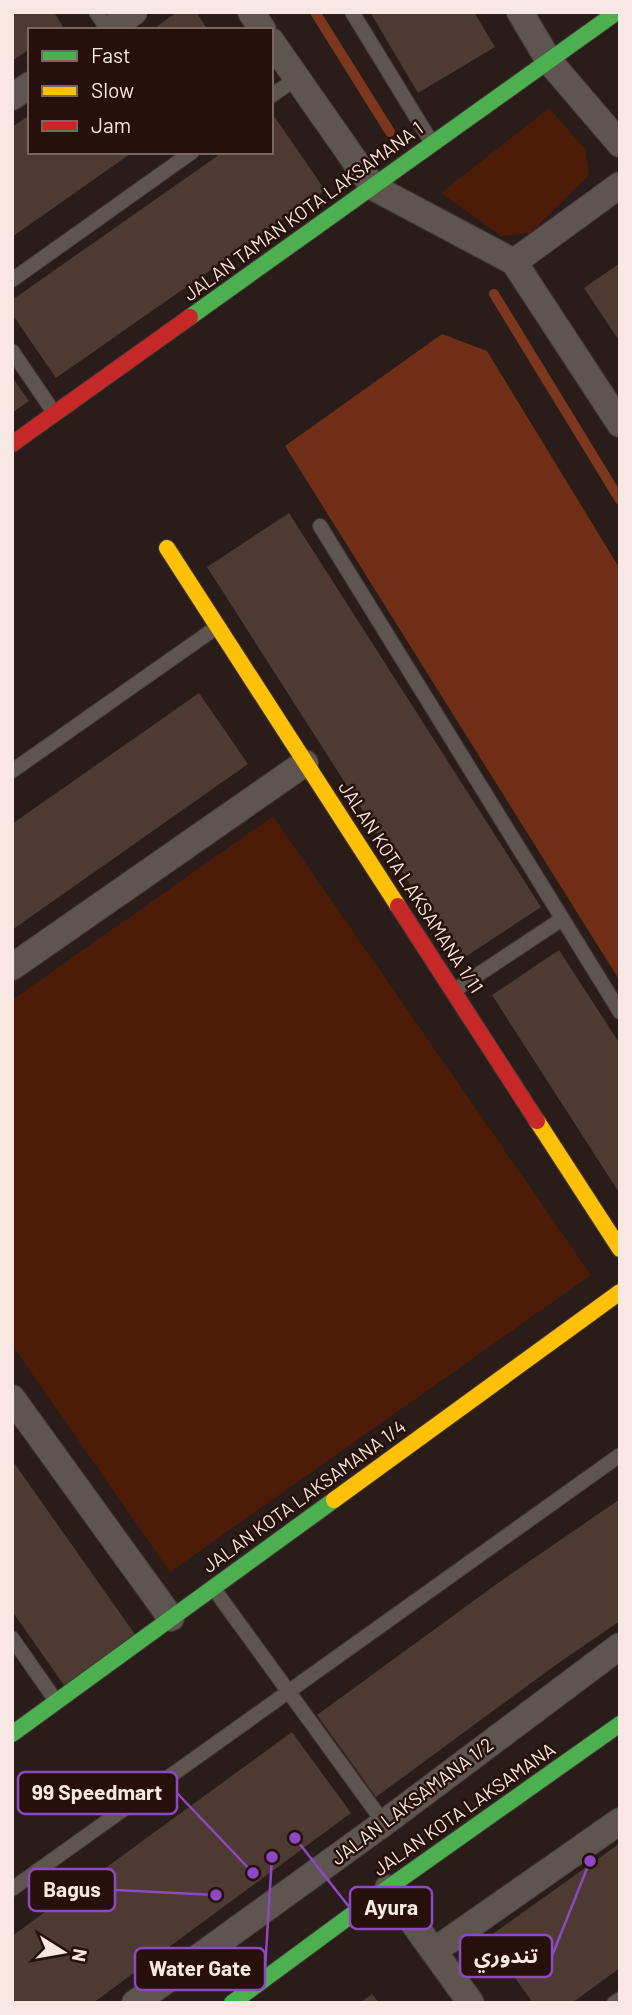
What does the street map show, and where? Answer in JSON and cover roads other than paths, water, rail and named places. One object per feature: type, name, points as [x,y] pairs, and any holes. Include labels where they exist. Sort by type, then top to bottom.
[{"type":"street","points":[[112,28],[134,12]]},
{"type":"street","points":[[251,12],[262,28]]},
{"type":"street","points":[[520,12],[549,61],[620,144]]},
{"type":"street","name":"JALAN TAMAN KOTA LAKSAMANA 1","points":[[12,444],[617,12]]},
{"type":"street","points":[[273,44],[373,187],[514,262],[620,424]]},
{"type":"street","points":[[12,97],[28,86]]},
{"type":"street","points":[[514,262],[620,185]]},
{"type":"street","name":"JALAN KOTA LAKSAMANA 1/11","points":[[167,548],[620,1249]]},
{"type":"street","points":[[12,967],[305,762]]},
{"type":"street","name":"JALAN KOTA LAKSAMANA 1/4","points":[[12,1734],[620,1292]]},
{"type":"street","points":[[12,1398],[171,1618]]},
{"type":"street","name":"JALAN LAKSAMANA 1/2","points":[[135,2003],[384,1823],[620,1646]]},
{"type":"street","name":"JALAN KOTA LAKSAMANA","points":[[232,2003],[388,1888],[620,1724]]},
{"type":"street","points":[[434,1951],[620,1821]]},
{"type":"street","points":[[388,1888],[471,2003]]},
{"type":"lane","points":[[96,12],[108,28]]},
{"type":"lane","points":[[352,12],[433,144]]},
{"type":"lane","points":[[273,95],[297,78]]},
{"type":"lane","points":[[12,280],[189,154]]},
{"type":"lane","points":[[12,351],[55,415]]},
{"type":"lane","points":[[320,526],[620,1012]]},
{"type":"lane","points":[[12,772],[218,626]]},
{"type":"lane","points":[[453,991],[562,919]]},
{"type":"lane","points":[[12,1889],[620,1455]]},
{"type":"lane","points":[[214,1588],[384,1823]]},
{"type":"lane","points":[[12,1638],[56,1702]]},
{"type":"lane","points":[[614,2003],[620,1999]]},
{"type":"waterway","points":[[315,12],[390,132]]},
{"type":"waterway","points":[[494,294],[620,500]]},
{"type":"place","name":"Ayura","points":[[295,1838]]},
{"type":"place","name":"Water Gate","points":[[272,1857]]},
{"type":"place","name":"تندوري","points":[[590,1861]]},
{"type":"place","name":"99 Speedmart","points":[[253,1873]]},
{"type":"place","name":"Bagus","points":[[216,1895]]}]
